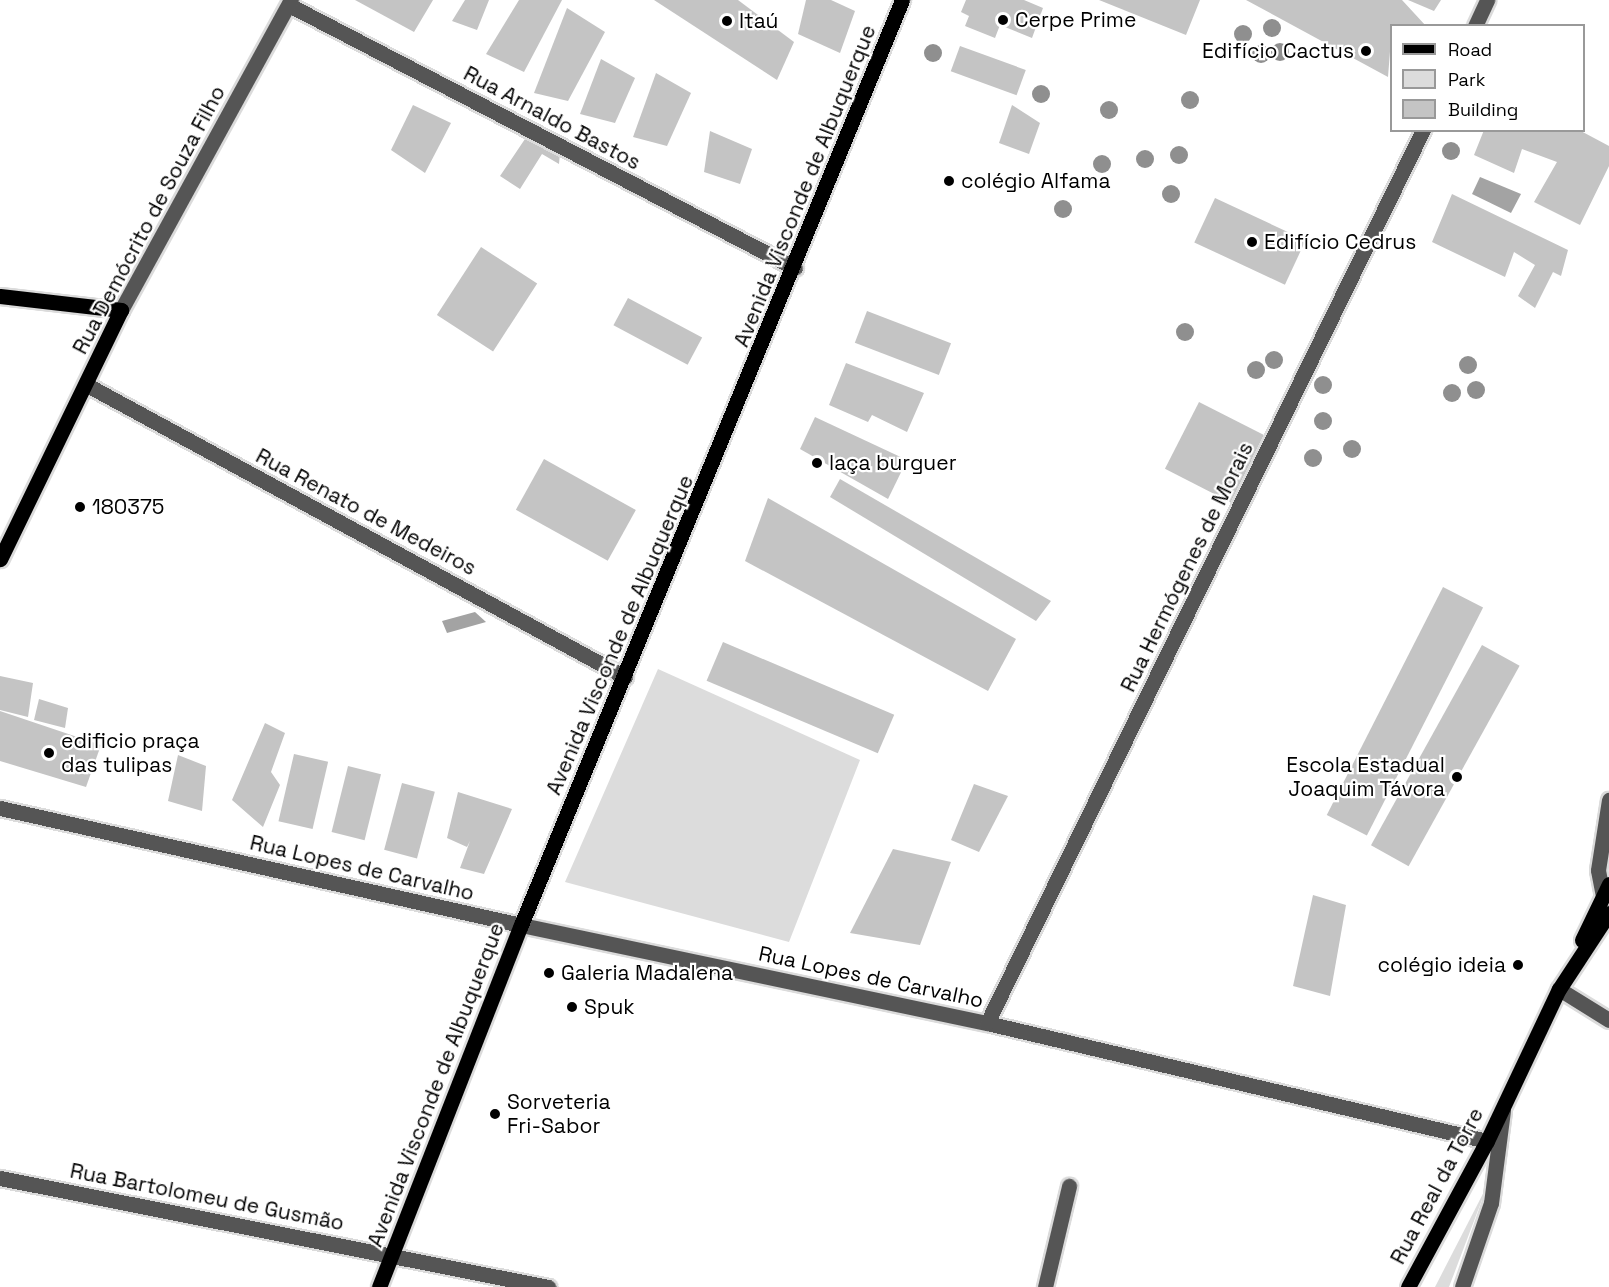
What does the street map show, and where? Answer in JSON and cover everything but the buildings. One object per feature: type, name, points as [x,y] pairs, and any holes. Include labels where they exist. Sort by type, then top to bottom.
[{"type":"main road","name":"Avenida Visconde de Albuquerque","points":[[379,1287],[394,1254],[521,925],[795,268],[902,0]]},
{"type":"main road","points":[[0,296],[121,310]]},
{"type":"main road","name":"Rua Demócrito de Souza Filho","points":[[0,559],[87,385],[121,310]]},
{"type":"main road","points":[[1559,989],[1606,890]]},
{"type":"main road","name":"Rua Real da Torre","points":[[1408,1287],[1487,1141],[1559,989],[1609,914]]},
{"type":"street","points":[[1475,24],[1487,0]]},
{"type":"street","name":"Rua Arnaldo Bastos","points":[[290,2],[795,268]]},
{"type":"street","name":"Rua Demócrito de Souza Filho","points":[[121,310],[290,2]]},
{"type":"street","name":"Rua Hermógenes de Morais","points":[[987,1023],[1422,132]]},
{"type":"street","name":"Rua Renato de Medeiros","points":[[87,385],[626,677]]},
{"type":"street","points":[[1606,890],[1599,842],[1609,800]]},
{"type":"street","name":"Rua Lopes de Carvalho","points":[[0,808],[521,925],[987,1023],[1487,1141]]},
{"type":"street","points":[[1559,989],[1609,1020]]},
{"type":"street","name":"Rua Real da Torre","points":[[1462,1287],[1491,1203],[1504,1105]]},
{"type":"street","name":"Rua Bartolomeu de Gusmão","points":[[0,1179],[394,1254],[548,1287]]},
{"type":"street","points":[[1045,1287],[1069,1186]]},
{"type":"green space","points":[[658,669],[860,760],[789,942],[565,882]]},
{"type":"green space","points":[[1488,1184],[1449,1287],[1435,1287]]},
{"type":"shaded area","points":[[1480,177],[1521,194],[1511,213],[1472,194]]},
{"type":"shaded area","points":[[475,612],[486,622],[447,633],[442,621]]},
{"type":"place","name":"Cerpe Prime","points":[[1003,20]]},
{"type":"place","name":"Itaú","points":[[727,21]]},
{"type":"place","name":"Edifício Cactus","points":[[1366,51]]},
{"type":"place","name":"colégio Alfama","points":[[949,181]]},
{"type":"place","name":"Edifício Cedrus","points":[[1252,242]]},
{"type":"place","name":"laça burguer","points":[[817,463]]},
{"type":"place","name":"180375","points":[[80,507]]},
{"type":"place","name":"edificio praça das tulipas","points":[[49,753]]},
{"type":"place","name":"Escola Estadual Joaquim Távora","points":[[1457,777]]},
{"type":"place","name":"colégio ideia","points":[[1518,965]]},
{"type":"place","name":"Galeria Madalena","points":[[549,973]]},
{"type":"place","name":"Spuk","points":[[572,1007]]},
{"type":"place","name":"Sorveteria Fri-Sabor","points":[[495,1114]]}]
